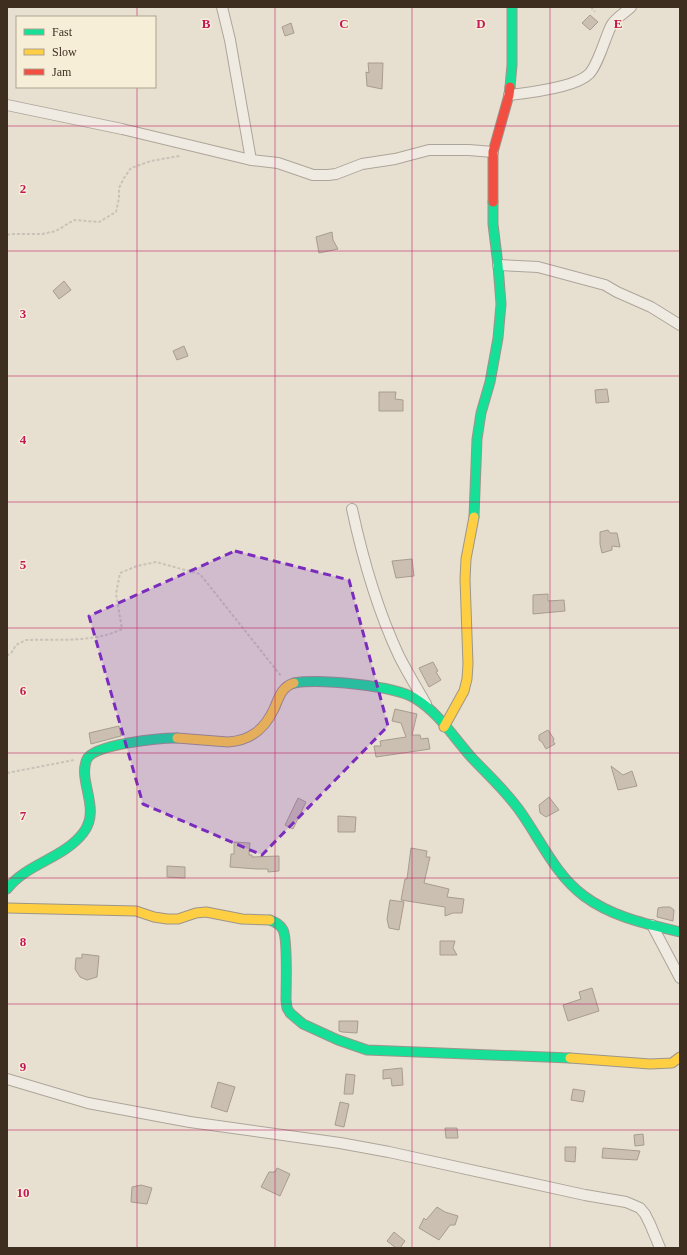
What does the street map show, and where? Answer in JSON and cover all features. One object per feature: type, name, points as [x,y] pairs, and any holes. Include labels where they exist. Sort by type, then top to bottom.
[{"type":"street","points":[[222,7],[230,40],[251,160]]},
{"type":"street","points":[[444,727],[464,691],[467,679],[468,664],[464,580],[476,501],[476,462],[479,426],[481,413],[490,382],[498,338],[501,304],[493,224],[493,152],[509,95],[512,65],[512,7]]},
{"type":"street","points":[[509,95],[559,87],[589,74],[601,52],[611,25],[631,7]]},
{"type":"street","points":[[7,105],[122,129],[251,160],[278,163],[313,175],[321,176],[336,174],[362,164],[395,159],[429,150],[493,152]]},
{"type":"street","points":[[498,265],[538,267],[605,285],[616,292],[651,307],[680,325]]},
{"type":"street","points":[[352,509],[366,570],[381,611],[399,656],[429,709],[469,755],[495,781],[521,812],[542,847],[557,868],[584,896],[601,907],[630,918],[680,932]]},
{"type":"street","points":[[7,888],[26,871],[69,846],[87,829],[91,814],[86,770],[88,758],[96,751],[151,740],[180,738],[224,742],[243,740],[256,733],[262,727],[273,711],[284,688],[297,682],[396,690],[417,699],[429,709]]},
{"type":"street","points":[[7,908],[136,911],[143,912],[154,917],[167,919],[178,919],[196,913],[206,912],[234,918],[266,919],[273,921],[281,927],[284,935],[286,1004],[289,1013],[294,1018],[317,1031],[367,1050],[557,1057],[650,1064],[672,1063],[680,1056]]},
{"type":"street","points":[[652,924],[680,978]]},
{"type":"street","points":[[7,1079],[88,1103],[190,1122],[340,1143],[390,1152],[585,1195],[626,1202],[640,1208],[645,1214],[660,1248]]},
{"type":"path","points":[[591,7],[595,12]]},
{"type":"path","points":[[7,235],[42,234],[56,231],[74,220],[98,222],[116,212],[120,198],[120,188],[124,178],[131,168],[151,161],[179,156],[186,145]]},
{"type":"path","points":[[7,656],[12,652],[16,645],[26,640],[92,638],[122,630],[116,594],[120,573],[137,566],[156,562],[200,574],[288,685]]},
{"type":"path","points":[[7,773],[65,761],[88,758]]},
{"type":"highlighted area","points":[[235,551],[349,580],[388,726],[262,855],[143,804],[89,616]]},
{"type":"building","points":[[590,15],[598,22],[590,30],[582,23]]},
{"type":"building","points":[[291,23],[294,33],[285,36],[282,27]]},
{"type":"building","points":[[368,63],[383,63],[382,89],[367,86],[366,72],[369,73]]},
{"type":"building","points":[[332,232],[333,240],[338,249],[319,253],[316,237]]},
{"type":"building","points":[[64,281],[71,290],[59,299],[53,291]]},
{"type":"building","points":[[184,346],[188,356],[177,360],[173,351]]},
{"type":"building","points":[[607,389],[609,402],[596,403],[595,390]]},
{"type":"building","points":[[379,392],[396,392],[395,399],[403,400],[403,411],[379,411]]},
{"type":"building","points":[[608,530],[610,533],[617,533],[620,547],[612,546],[612,550],[602,553],[600,532]]},
{"type":"building","points":[[412,559],[414,576],[396,578],[392,561]]},
{"type":"building","points":[[548,594],[548,601],[564,600],[565,611],[533,614],[533,595]]},
{"type":"building","points":[[433,662],[438,671],[436,672],[441,680],[429,687],[419,668]]},
{"type":"building","points":[[395,709],[417,714],[412,735],[420,735],[421,739],[428,738],[430,749],[376,757],[374,746],[381,746],[380,741],[406,737],[401,723],[392,721]]},
{"type":"building","points":[[119,726],[121,736],[91,744],[89,733]]},
{"type":"building","points":[[548,730],[554,739],[553,741],[555,744],[546,749],[539,740],[539,735]]},
{"type":"building","points":[[611,766],[623,775],[632,771],[637,786],[618,790]]},
{"type":"building","points":[[549,797],[559,810],[546,817],[540,813],[539,805]]},
{"type":"building","points":[[298,798],[306,802],[293,829],[285,825]]},
{"type":"building","points":[[338,816],[356,817],[355,832],[338,832]]},
{"type":"building","points":[[234,842],[250,843],[249,855],[252,855],[252,857],[279,856],[279,871],[268,872],[268,869],[230,867],[231,854],[234,854]]},
{"type":"building","points":[[411,848],[427,851],[426,857],[430,857],[424,883],[449,889],[447,897],[464,899],[462,913],[453,913],[445,916],[445,907],[401,900],[405,879],[407,879]]},
{"type":"building","points":[[167,866],[185,867],[185,878],[167,877]]},
{"type":"building","points":[[390,900],[404,902],[399,930],[389,928],[387,919]]},
{"type":"building","points":[[670,907],[674,910],[673,921],[657,917],[658,908]]},
{"type":"building","points":[[440,941],[455,941],[453,948],[457,955],[440,955]]},
{"type":"building","points":[[82,954],[99,956],[97,977],[87,980],[80,977],[75,969],[76,958],[82,958]]},
{"type":"building","points":[[592,988],[599,1011],[568,1021],[563,1005],[581,999],[579,992]]},
{"type":"building","points":[[339,1021],[358,1021],[357,1033],[339,1031]]},
{"type":"building","points":[[402,1068],[403,1085],[392,1086],[391,1078],[383,1079],[383,1070]]},
{"type":"building","points":[[346,1074],[355,1075],[353,1094],[344,1094]]},
{"type":"building","points":[[218,1082],[235,1087],[227,1112],[211,1107]]},
{"type":"building","points":[[573,1089],[585,1091],[583,1102],[571,1100]]},
{"type":"building","points":[[340,1102],[349,1104],[344,1127],[335,1125]]},
{"type":"building","points":[[445,1128],[457,1128],[458,1138],[446,1138]]},
{"type":"building","points":[[643,1134],[644,1145],[635,1146],[634,1135]]},
{"type":"building","points":[[565,1147],[576,1147],[575,1162],[565,1161]]},
{"type":"building","points":[[603,1148],[640,1151],[637,1160],[602,1158]]},
{"type":"building","points":[[277,1168],[290,1174],[280,1196],[261,1187],[269,1172],[275,1172]]},
{"type":"building","points":[[141,1185],[152,1188],[147,1204],[131,1202],[132,1187]]},
{"type":"building","points":[[437,1207],[445,1212],[458,1216],[455,1225],[450,1225],[439,1240],[419,1228],[424,1218],[426,1220]]},
{"type":"building","points":[[394,1232],[405,1241],[400,1248],[396,1248],[387,1241]]},
{"type":"traffic: fast","points":[[510,87],[512,65],[512,7]]},
{"type":"traffic: fast","points":[[474,517],[477,439],[481,413],[490,382],[498,338],[501,304],[493,224],[493,202]]},
{"type":"traffic: fast","points":[[294,683],[321,682],[356,684],[392,690],[416,699],[432,711],[472,758],[511,799],[557,868],[574,888],[595,903],[618,915],[680,932]]},
{"type":"traffic: fast","points":[[7,889],[24,873],[66,849],[83,833],[88,824],[90,814],[85,768],[87,759],[92,754],[102,749],[129,743],[177,738]]},
{"type":"traffic: fast","points":[[270,920],[276,922],[283,930],[285,935],[287,1008],[290,1013],[303,1024],[338,1040],[367,1050],[570,1058]]},
{"type":"traffic: slow","points":[[444,727],[464,691],[467,679],[468,664],[465,579],[466,559],[474,517]]},
{"type":"traffic: slow","points":[[177,738],[228,742],[250,737],[266,723],[283,690],[294,683]]},
{"type":"traffic: slow","points":[[7,908],[136,911],[154,917],[167,919],[178,919],[196,913],[206,912],[242,919],[270,920]]},
{"type":"traffic: slow","points":[[570,1058],[650,1064],[672,1063],[680,1057]]},
{"type":"traffic: jam","points":[[493,202],[493,152],[510,87]]}]
